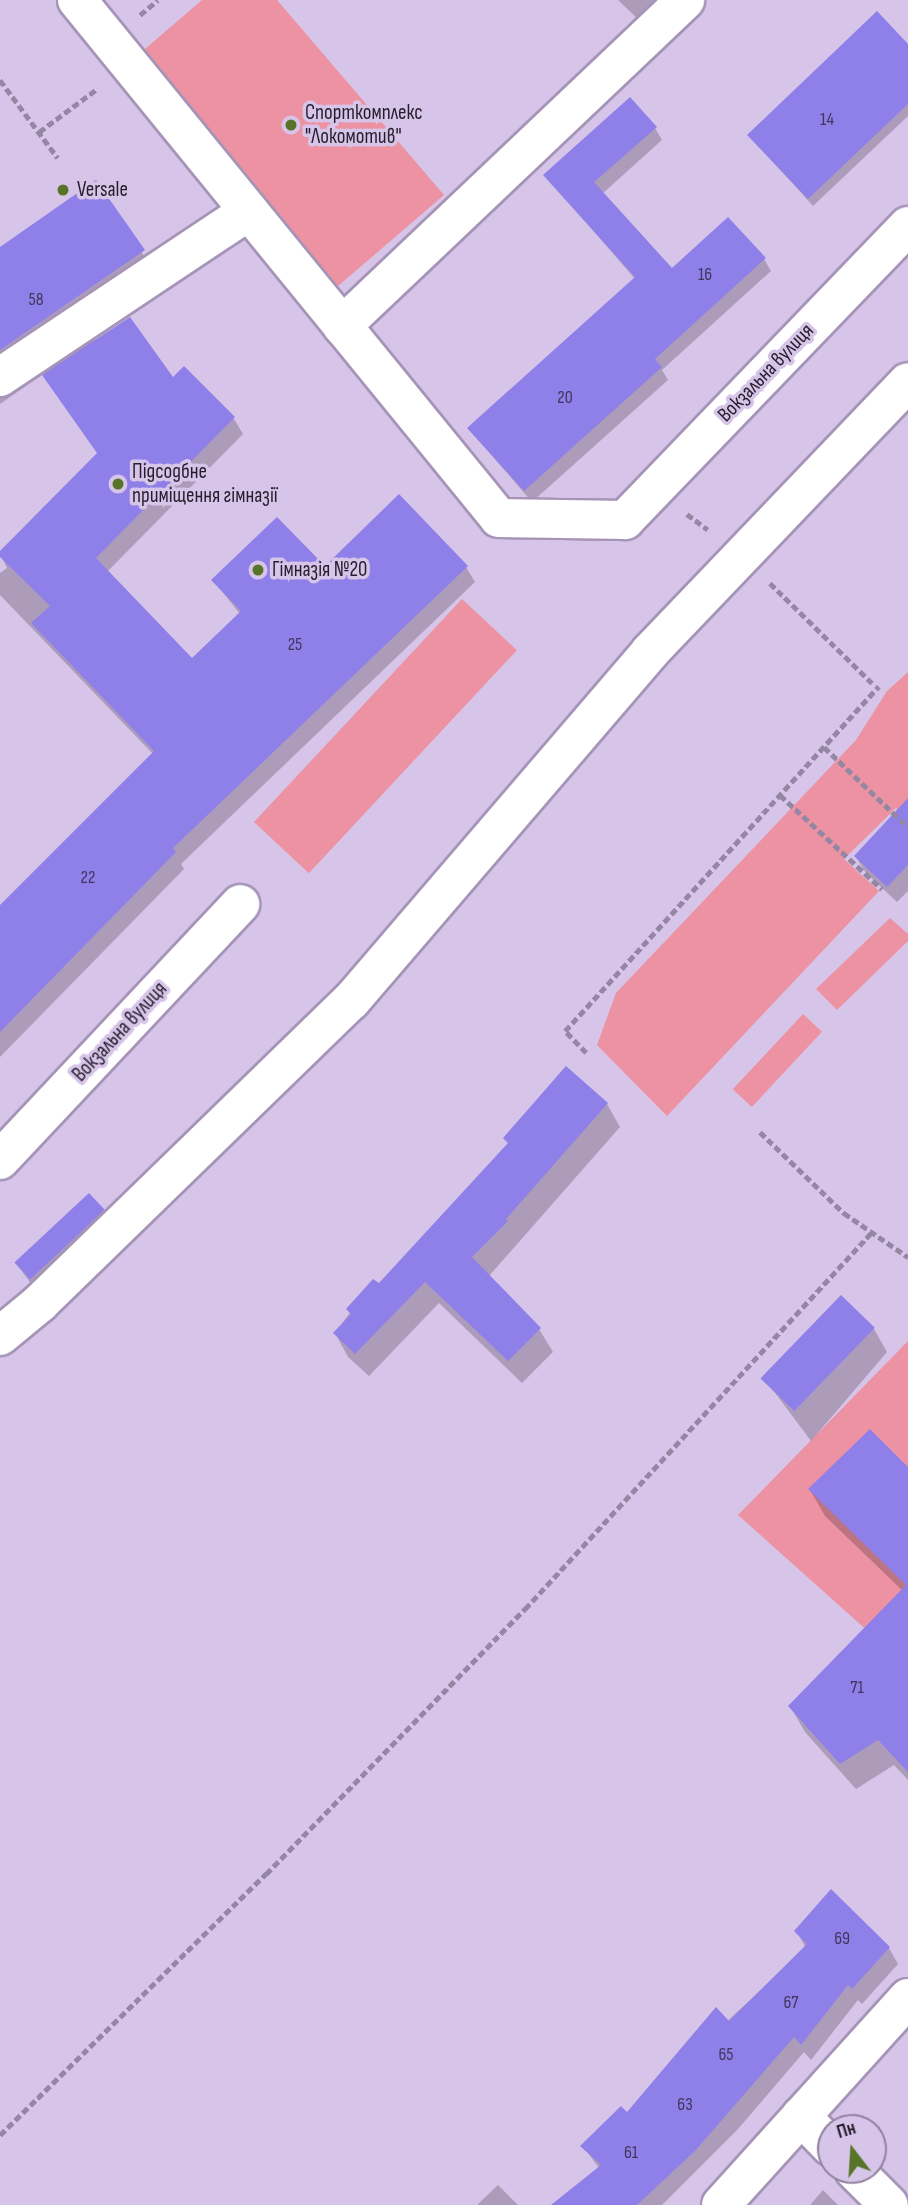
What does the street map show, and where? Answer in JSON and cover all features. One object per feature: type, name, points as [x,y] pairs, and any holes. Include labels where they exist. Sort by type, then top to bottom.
[{"type":"street","points":[[77,0],[342,326],[685,0]]},
{"type":"street","points":[[0,377],[249,211]]},
{"type":"street","name":"Вокзальна вулиця","points":[[342,326],[499,518],[625,520],[908,226]]},
{"type":"street","points":[[0,1336],[40,1303],[351,1000],[650,652],[908,382]]},
{"type":"street","name":"Вокзальна вулиця","points":[[0,1160],[240,904]]},
{"type":"street","points":[[721,2205],[908,1998]]},
{"type":"street","points":[[801,2116],[817,2133]]},
{"type":"street","points":[[868,2184],[889,2205]]},
{"type":"path","points":[[38,132],[130,64]]},
{"type":"path","points":[[0,80],[58,158]]},
{"type":"path","points":[[741,556],[872,683]]},
{"type":"path","points":[[586,1053],[565,1031],[879,686]]},
{"type":"path","points":[[824,747],[908,827]]},
{"type":"path","points":[[780,795],[882,889]]},
{"type":"path","points":[[760,1132],[790,1157],[795,1171],[871,1233],[908,1257]]},
{"type":"path","points":[[0,2135],[266,1874],[515,1619],[871,1233]]},
{"type":"shaded area","name":"Спорткомплекс \"Локомотив\"","points":[[202,0],[277,0],[444,195],[337,287],[138,55]]},
{"type":"shaded area","points":[[462,599],[517,650],[309,873],[254,822]]},
{"type":"shaded area","points":[[908,672],[908,820],[896,808],[844,859],[879,891],[667,1116],[597,1045],[616,993],[856,740],[887,691]]},
{"type":"shaded area","points":[[890,918],[908,934],[908,941],[837,1010],[816,989]]},
{"type":"shaded area","points":[[803,1014],[822,1032],[752,1107],[733,1089]]},
{"type":"shaded area","points":[[908,1341],[908,1667],[738,1515]]},
{"type":"building","points":[[877,11],[908,44],[908,104],[808,199],[747,135]]},
{"type":"building","points":[[630,97],[657,127],[594,182],[672,268],[728,217],[766,258],[655,359],[662,367],[524,491],[467,428],[635,277],[543,175]]},
{"type":"building","points":[[96,180],[145,250],[0,350],[0,247]]},
{"type":"building","points":[[130,317],[173,377],[184,366],[235,417],[96,558],[192,658],[241,611],[211,580],[277,517],[325,566],[399,494],[468,566],[173,848],[176,852],[0,1032],[0,905],[154,751],[31,623],[50,606],[0,557],[0,551],[97,453],[42,375]]},
{"type":"building","points":[[908,798],[908,865],[887,887],[854,856]]},
{"type":"building","points":[[566,1066],[608,1103],[506,1219],[508,1221],[472,1257],[541,1328],[508,1361],[425,1282],[355,1354],[333,1333],[351,1314],[346,1309],[373,1279],[379,1283],[508,1143],[503,1138]]},
{"type":"building","points":[[89,1193],[105,1210],[30,1279],[14,1263]]},
{"type":"building","points":[[841,1295],[875,1328],[794,1411],[760,1378]]},
{"type":"building","points":[[870,1429],[908,1467],[908,1772],[878,1740],[840,1764],[788,1706],[906,1585],[808,1489]]},
{"type":"building","points":[[831,1889],[890,1947],[852,1989],[848,1985],[801,2045],[794,2037],[695,2151],[637,2205],[551,2205],[601,2165],[580,2146],[621,2106],[627,2112],[716,2007],[729,2021],[807,1944],[794,1931]]},
{"type":"place","name":"Спорткомплекс \"Локомотив\"","points":[[291,125]]},
{"type":"place","name":"Versale","points":[[63,190]]},
{"type":"place","name":"Підсодбне приміщення гімназії","points":[[118,484]]},
{"type":"place","name":"Гімназія №20","points":[[258,570]]}]
